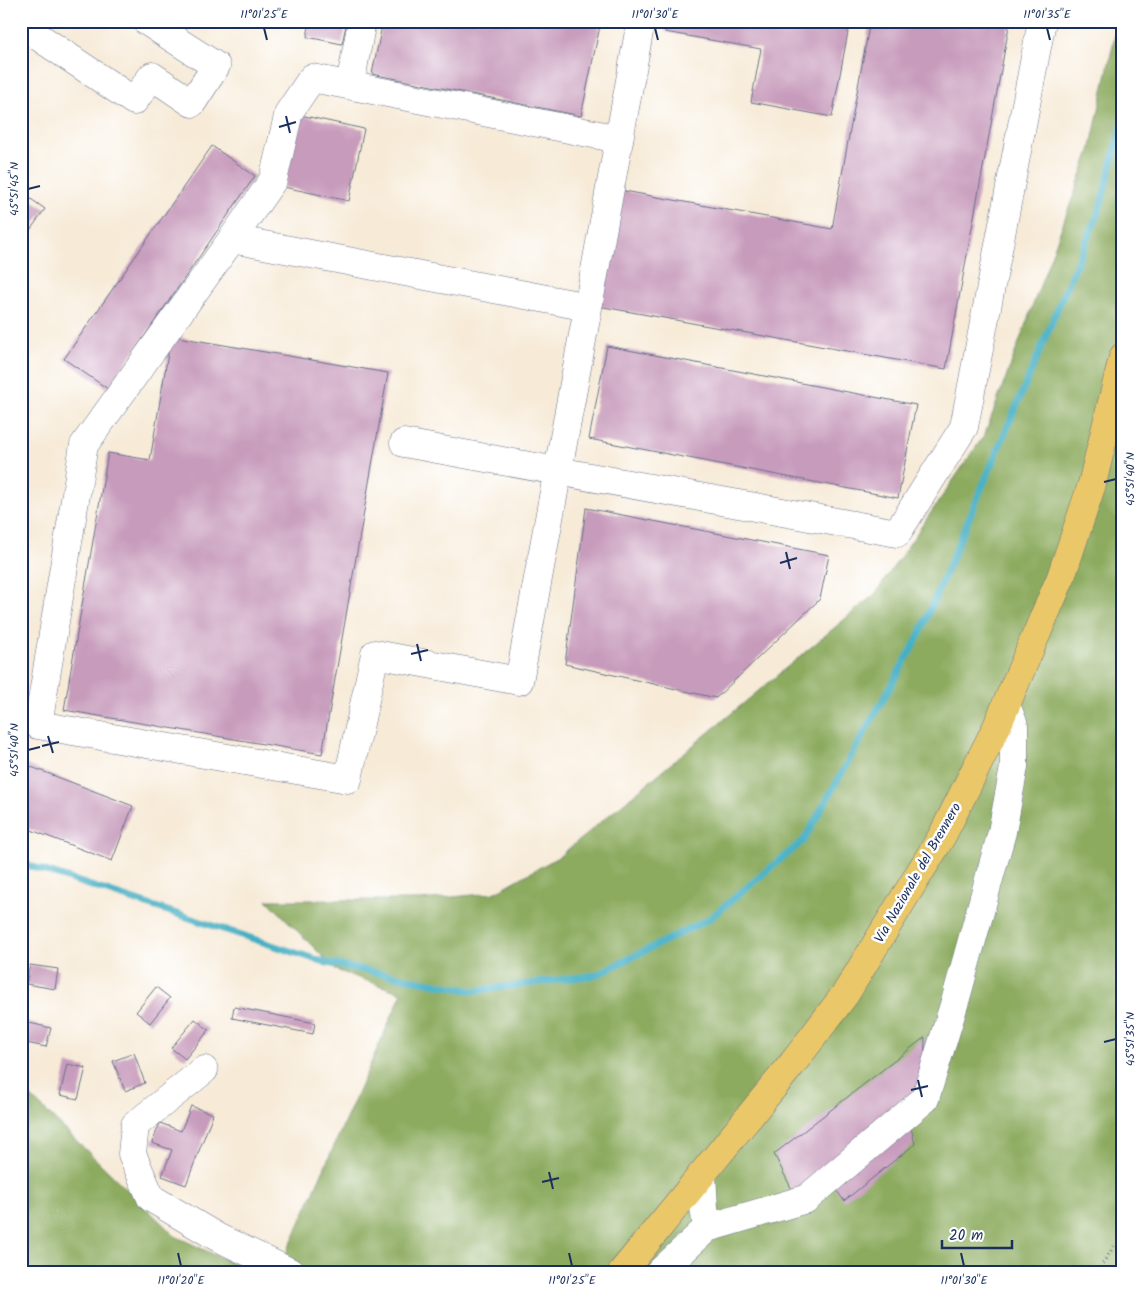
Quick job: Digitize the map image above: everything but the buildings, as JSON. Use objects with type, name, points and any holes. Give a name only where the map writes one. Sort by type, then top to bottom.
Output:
[{"type":"main road","name":"Via Nazionale del Brennero","points":[[622,1272],[793,1063],[846,993],[942,836],[998,726],[1061,577],[1092,484],[1123,357]]},
{"type":"street","points":[[21,26],[134,101],[152,76],[192,103],[216,66],[146,21]]},
{"type":"street","points":[[350,85],[362,21]]},
{"type":"street","points":[[619,139],[312,78],[289,112],[273,180],[84,445],[38,725],[348,779],[376,654],[519,681],[641,21]]},
{"type":"street","points":[[404,443],[897,533],[964,428],[1042,21]]},
{"type":"street","points":[[232,239],[588,307]]},
{"type":"street","points":[[660,1272],[707,1228],[806,1199],[925,1099],[956,998],[1002,832],[1014,767],[1014,724],[1006,706]]},
{"type":"street","points":[[204,1070],[135,1125],[132,1154],[151,1198],[217,1237],[290,1272]]},
{"type":"street","points":[[702,1174],[707,1228]]},
{"type":"path","points":[[1097,1272],[1115,1245],[1123,1241]]},
{"type":"green space","points":[[1118,21],[1123,21],[1123,1272],[278,1272],[402,993],[336,970],[267,900],[421,900],[494,893],[560,856],[875,594],[985,434],[1090,151]]},
{"type":"green space","points":[[21,1087],[175,1236],[251,1272],[21,1272]]},
{"type":"waterway","points":[[21,863],[327,963],[473,991],[596,975],[709,919],[804,840],[919,636],[1099,211],[1123,122]]}]
